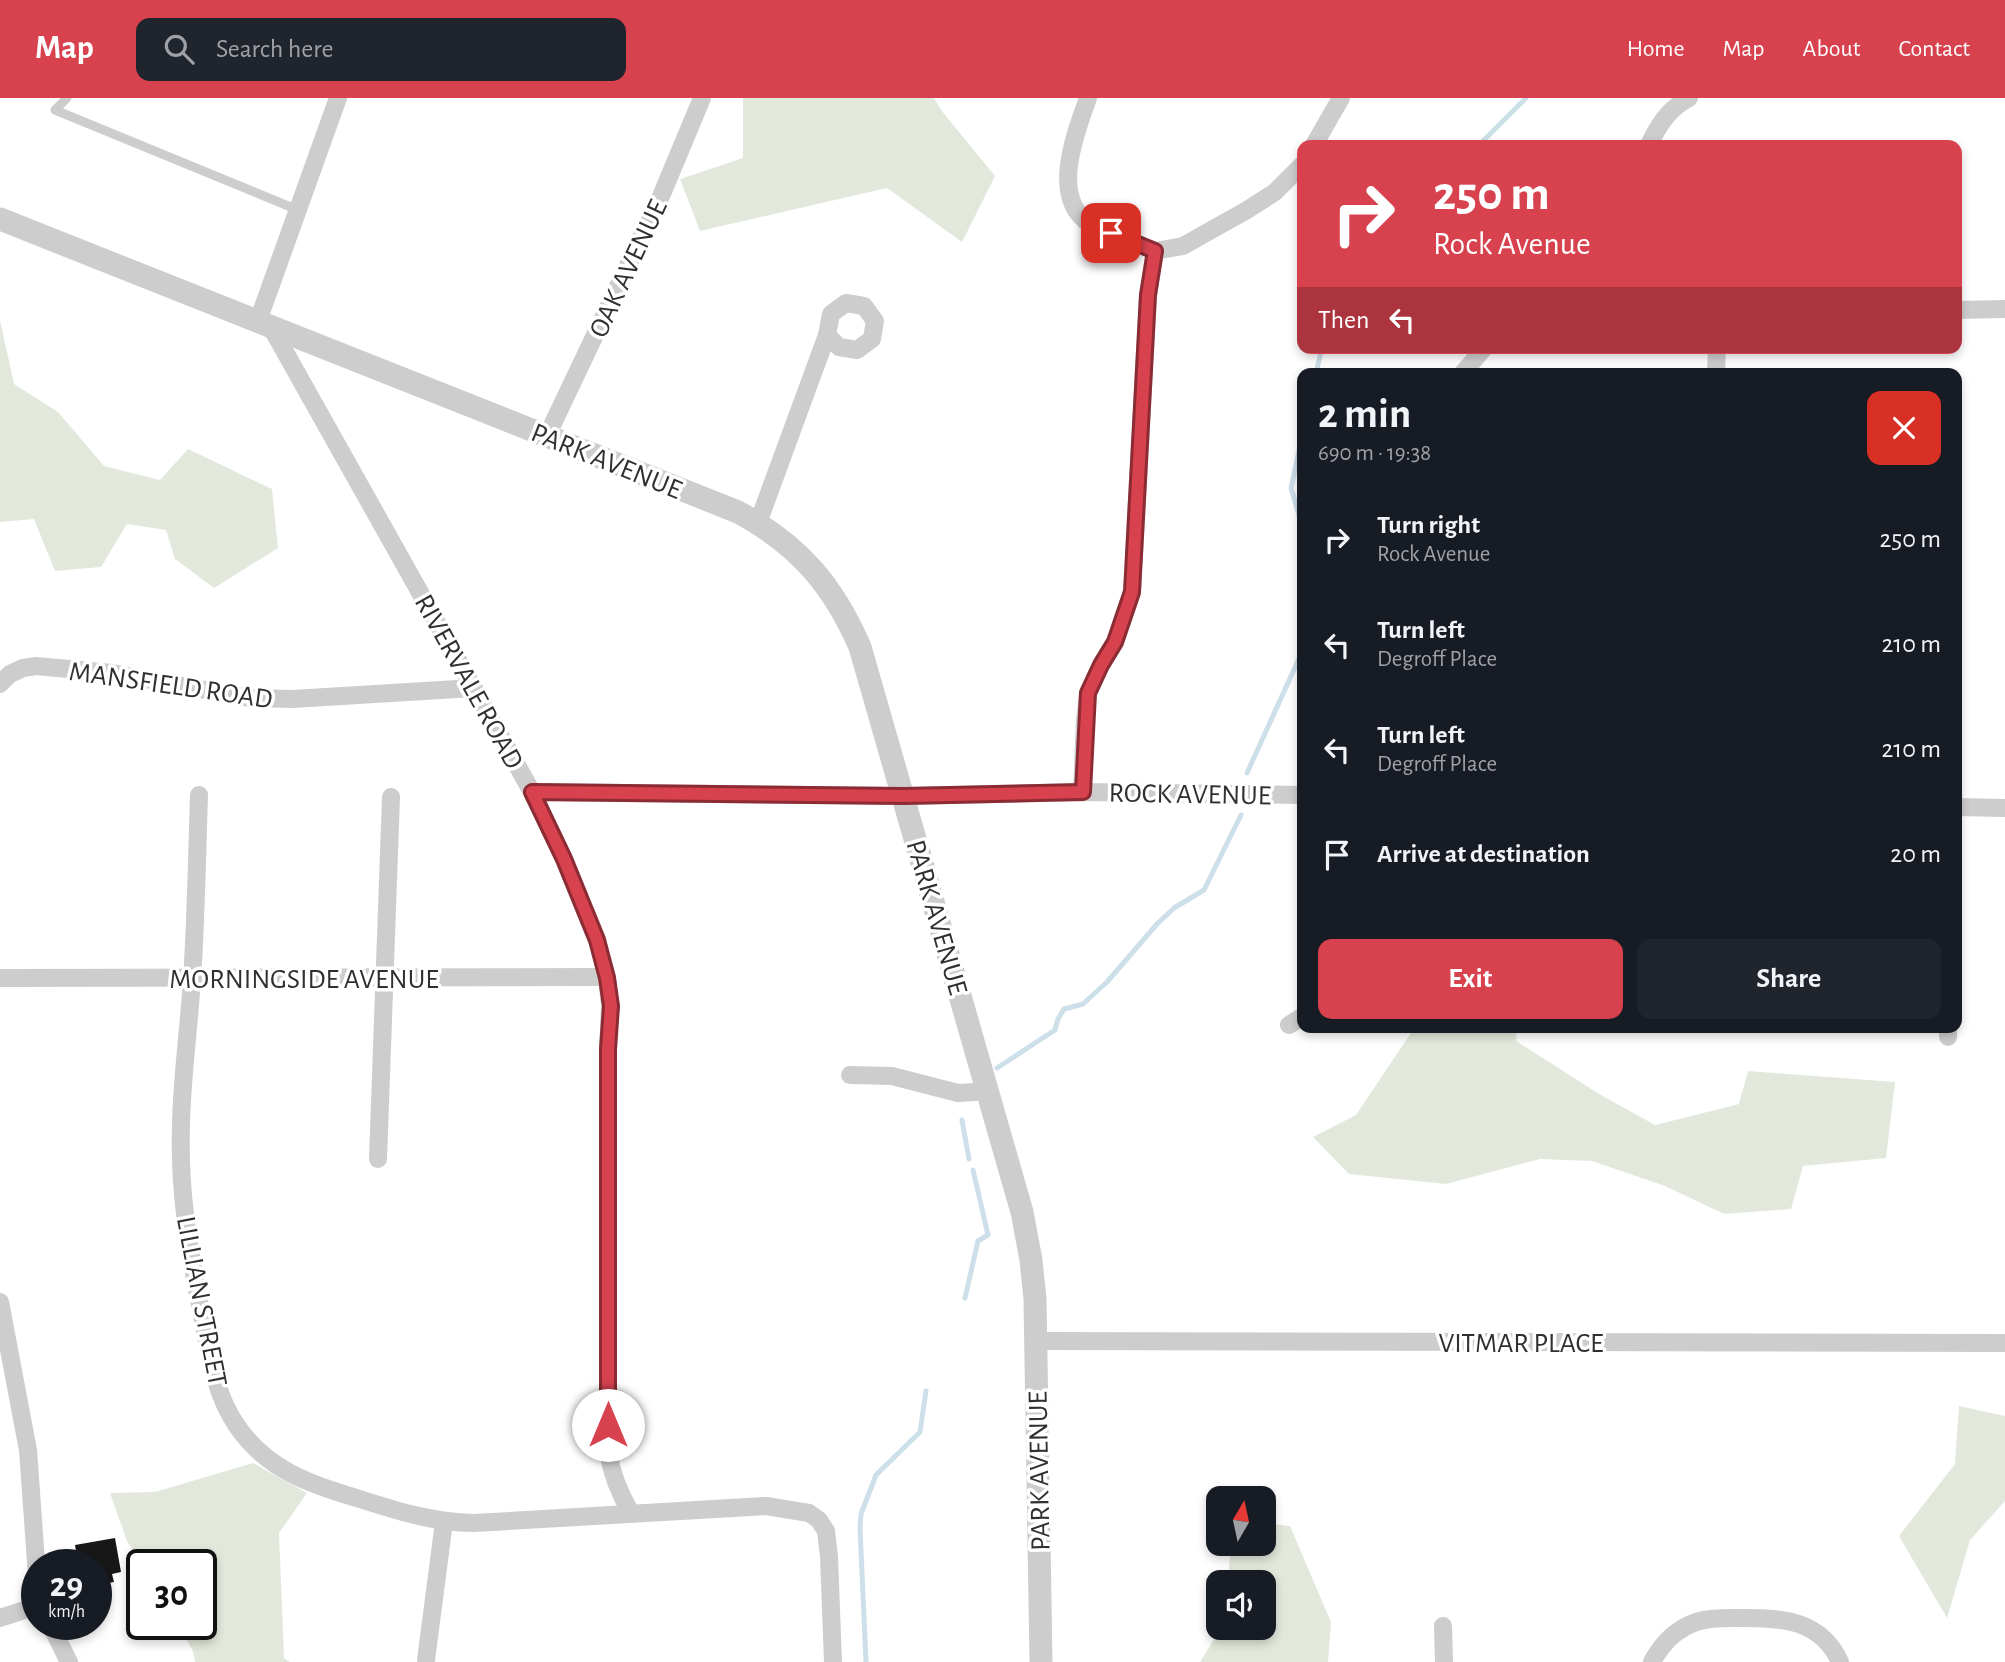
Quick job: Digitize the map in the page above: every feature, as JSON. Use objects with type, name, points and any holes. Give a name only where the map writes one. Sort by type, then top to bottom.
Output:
[{"type":"street","points":[[265,324],[298,211],[338,98]]},
{"type":"street","name":"OAK AVENUE","points":[[547,436],[662,194],[702,98]]},
{"type":"street","points":[[1088,98],[1073,138],[1069,161],[1072,200],[1080,214],[1090,223],[1155,251],[1183,246],[1247,210],[1275,192],[1297,170]]},
{"type":"street","points":[[1317,140],[1340,98]]},
{"type":"street","points":[[1651,140],[1668,114],[1689,98]]},
{"type":"street","name":"PARK AVENUE","points":[[0,219],[738,512],[785,542],[810,565],[831,591],[847,616],[860,647],[1022,1212],[1031,1260],[1036,1340],[1041,1662]]},
{"type":"street","points":[[1083,792],[1088,693],[1115,642],[1132,592],[1148,295],[1155,251]]},
{"type":"street","points":[[1962,310],[2005,309]]},
{"type":"street","name":"RIVERVALE ROAD","points":[[265,324],[532,792],[564,859],[597,940],[611,1006],[608,1049],[608,1452],[612,1475],[620,1496],[631,1513]]},
{"type":"street","points":[[758,523],[827,335]]},
{"type":"street","points":[[1467,368],[1479,354]]},
{"type":"street","name":"MANSFIELD ROAD","points":[[0,684],[10,674],[36,666],[112,673],[249,698],[292,699],[474,688]]},
{"type":"street","name":"ROCK AVENUE","points":[[532,792],[904,796],[1083,792],[1297,795]]},
{"type":"street","name":"LILLIAN STREET","points":[[199,795],[192,978],[181,1113],[181,1160],[190,1254],[214,1378],[236,1426],[254,1447],[275,1465],[297,1478],[420,1518],[444,1522],[474,1523],[766,1506],[809,1513],[826,1531],[833,1662]]},
{"type":"street","points":[[378,1159],[391,797]]},
{"type":"street","points":[[1962,807],[2005,808]]},
{"type":"street","name":"MORNINGSIDE AVENUE","points":[[0,978],[607,978]]},
{"type":"street","points":[[850,1075],[892,1076],[958,1093],[988,1091]]},
{"type":"street","points":[[0,1301],[28,1450],[35,1549]]},
{"type":"street","name":"VITMAR PLACE","points":[[1036,1340],[2005,1343]]},
{"type":"street","points":[[426,1660],[444,1522]]},
{"type":"street","points":[[0,1618],[21,1611]]},
{"type":"street","points":[[1652,1662],[1671,1636],[1687,1626],[1704,1619],[1726,1618],[1780,1618],[1798,1623],[1815,1632],[1828,1644],[1840,1662]]},
{"type":"street","points":[[1443,1626],[1444,1662]]},
{"type":"street","points":[[58,1640],[69,1662]]},
{"type":"lane","points":[[67,98],[55,110],[298,211]]},
{"type":"shaded area","points":[[743,98],[934,98],[995,176],[962,242],[887,188],[700,231],[680,179],[743,158]]},
{"type":"shaded area","points":[[0,320],[14,384],[58,412],[104,466],[160,480],[188,449],[272,489],[278,548],[214,588],[175,559],[166,530],[127,524],[101,567],[55,571],[34,519],[0,522]]},
{"type":"shaded area","points":[[1411,1033],[1517,1033],[1516,1041],[1599,1094],[1655,1125],[1739,1104],[1748,1071],[1895,1082],[1886,1158],[1803,1166],[1791,1209],[1724,1214],[1665,1186],[1592,1161],[1540,1159],[1446,1184],[1349,1174],[1313,1137],[1356,1115]]},
{"type":"shaded area","points":[[1959,1406],[2005,1416],[2005,1501],[1970,1540],[1947,1618],[1899,1536],[1955,1464]]},
{"type":"shaded area","points":[[253,1463],[307,1493],[279,1533],[284,1658],[290,1662],[195,1662],[193,1651],[186,1640],[217,1640],[217,1549],[132,1549],[110,1493],[155,1492]]},
{"type":"shaded area","points":[[1276,1524],[1290,1526],[1331,1622],[1328,1662],[1200,1662],[1214,1640],[1276,1640],[1276,1570],[1229,1570],[1230,1556],[1276,1556]]},
{"type":"building","points":[[115,1538],[121,1572],[112,1574],[112,1549],[76,1549],[75,1545]]},
{"type":"waterway","points":[[1484,140],[1526,98]]},
{"type":"waterway","points":[[1317,368],[1321,354]]},
{"type":"waterway","points":[[1297,460],[1291,488],[1297,508]]},
{"type":"waterway","points":[[1247,773],[1297,663]]},
{"type":"waterway","points":[[997,1068],[1055,1030],[1064,1009],[1083,1004],[1107,982],[1157,924],[1174,908],[1204,890],[1241,815]]},
{"type":"waterway","points":[[962,1120],[969,1159]]},
{"type":"waterway","points":[[965,1298],[978,1241],[988,1235],[973,1170]]},
{"type":"waterway","points":[[866,1662],[861,1514],[876,1475],[920,1432],[926,1391]]},
{"type":"route","points":[[608,1425],[608,1049],[611,1006],[597,940],[564,859],[532,792],[904,796],[1083,792],[1088,693],[1115,642],[1132,592],[1148,295],[1155,251],[1111,233]]}]
